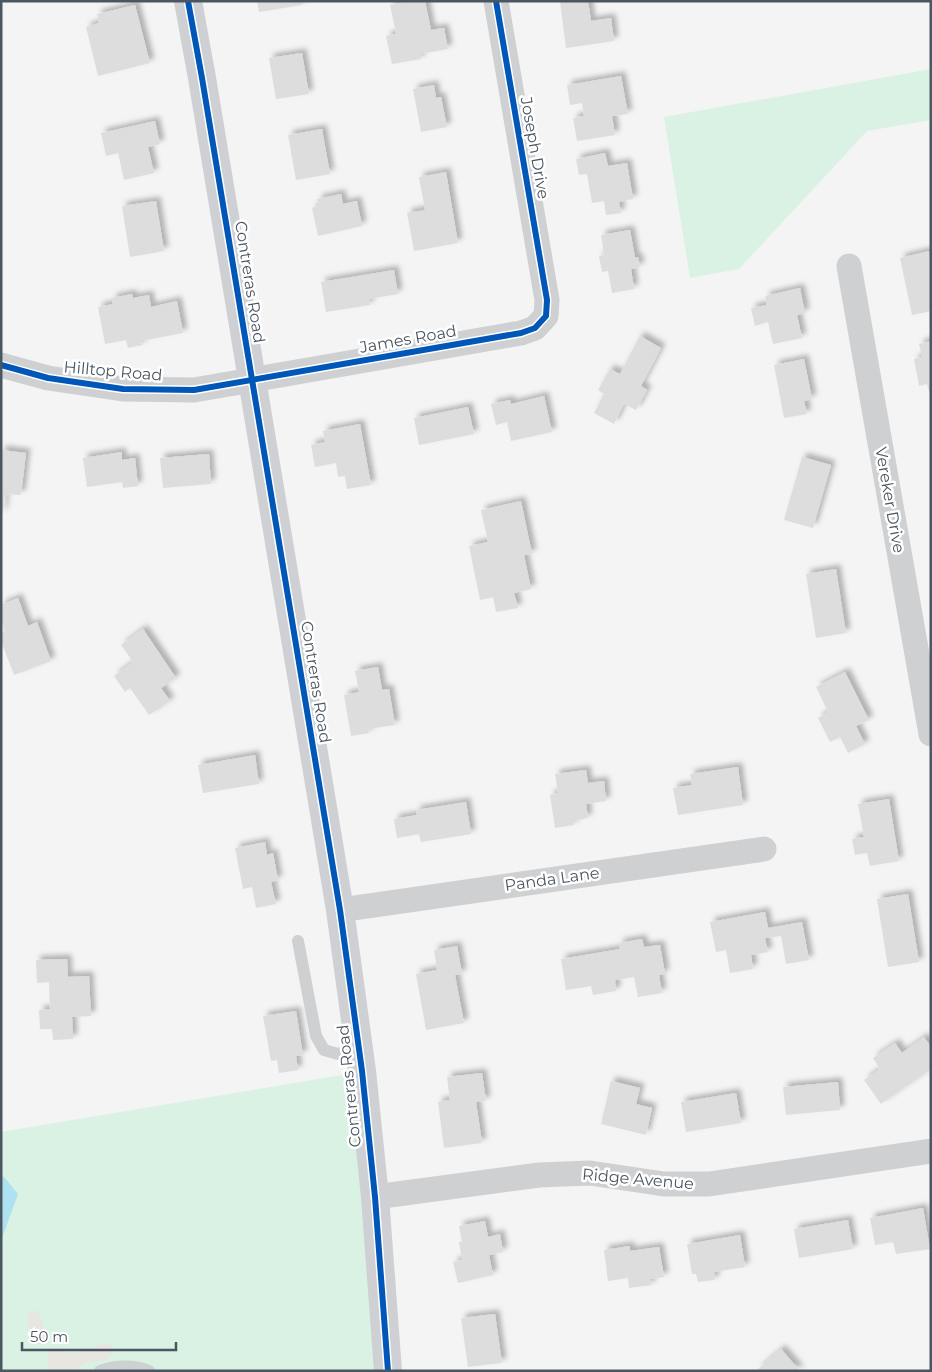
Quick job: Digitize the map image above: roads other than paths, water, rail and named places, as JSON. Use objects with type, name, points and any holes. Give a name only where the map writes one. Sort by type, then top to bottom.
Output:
[{"type":"street","name":"Contreras Road","points":[[188,1],[340,910],[359,1050],[374,1198],[388,1371]]},
{"type":"street","name":"Joseph Drive","points":[[496,1],[547,300]]},
{"type":"street","name":"Vereker Drive","points":[[849,266],[931,734]]},
{"type":"street","name":"James Road","points":[[252,380],[521,333],[535,328],[546,316],[547,300]]},
{"type":"street","name":"Hilltop Road","points":[[10,368],[48,378],[123,389],[194,390],[252,380]]},
{"type":"street","name":"Panda Lane","points":[[340,910],[764,849]]},
{"type":"street","name":"Ridge Avenue","points":[[374,1198],[539,1175],[590,1173],[664,1184],[709,1184],[931,1151]]},
{"type":"lane","points":[[298,941],[316,1036],[324,1050],[338,1054],[359,1050]]},
{"type":"lane","points":[[100,1371],[139,1367],[149,1371]]},
{"type":"water","points":[[1,1177],[4,1177],[18,1194],[1,1241]]}]
